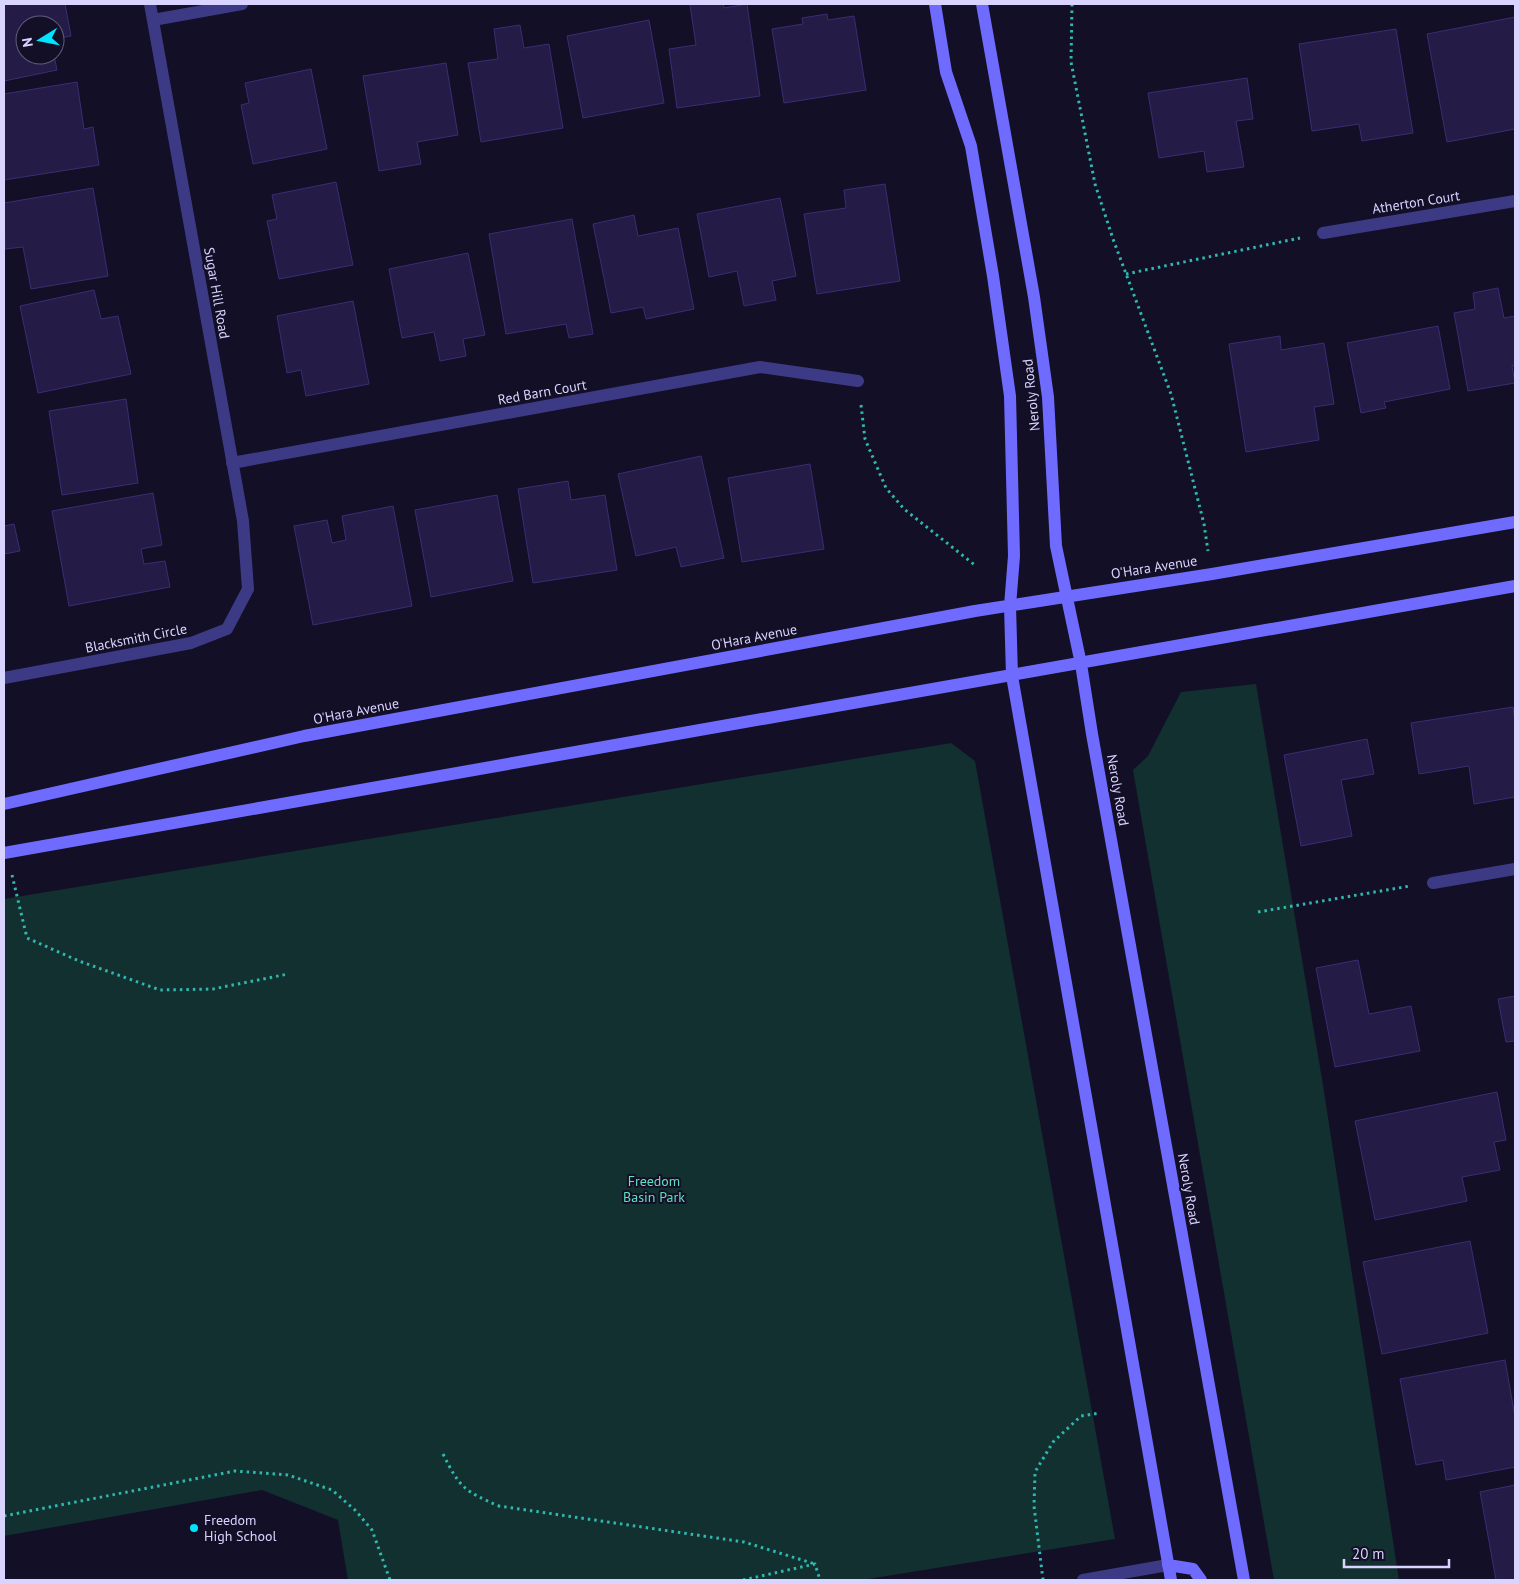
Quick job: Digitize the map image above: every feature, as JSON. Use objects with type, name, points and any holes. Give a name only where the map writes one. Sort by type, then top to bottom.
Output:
[{"type":"street","name":"Sugar Hill Road","points":[[150,4],[243,521],[248,589]]},
{"type":"street","points":[[153,20],[242,4]]},
{"type":"street","name":"Neroly Road","points":[[935,4],[946,72],[971,146],[993,276],[1010,396],[1014,556],[1010,606],[1012,676],[1171,1580]]},
{"type":"street","name":"Neroly Road","points":[[982,4],[1034,297],[1048,397],[1056,546],[1081,664],[1244,1580]]},
{"type":"street","name":"Atherton Court","points":[[1323,233],[1515,201]]},
{"type":"street","name":"Red Barn Court","points":[[232,463],[760,368],[858,381]]},
{"type":"street","name":"O'Hara Avenue","points":[[4,804],[304,736],[975,611],[1067,595],[1212,574],[1515,522]]},
{"type":"street","points":[[5,853],[1515,586]]},
{"type":"street","name":"Blacksmith Circle","points":[[4,678],[191,643],[227,630],[248,589]]},
{"type":"street","points":[[1433,883],[1515,869]]},
{"type":"street","points":[[1083,1580],[1168,1565],[1193,1569],[1201,1580]]},
{"type":"path","points":[[1072,4],[1071,62],[1095,184],[1171,394],[1204,524],[1212,574]]},
{"type":"path","points":[[1126,274],[1323,233]]},
{"type":"path","points":[[858,381],[865,439],[886,488],[904,509],[976,566]]},
{"type":"path","points":[[5,853],[27,938],[79,961],[160,990],[213,989],[288,974]]},
{"type":"path","points":[[1258,912],[1433,883]]},
{"type":"path","points":[[1043,1580],[1034,1506],[1035,1472],[1053,1442],[1081,1416],[1100,1413]]},
{"type":"path","points":[[443,1454],[455,1478],[471,1494],[499,1506],[744,1542],[815,1564]]},
{"type":"path","points":[[4,1516],[235,1471],[288,1475],[332,1490],[355,1510],[372,1530],[390,1580]]},
{"type":"path","points":[[743,1580],[815,1564]]},
{"type":"path","points":[[815,1564],[820,1580]]},
{"type":"green space","points":[[1256,684],[1323,1085],[1399,1580],[1274,1580],[1133,770],[1148,756],[1181,692]]},
{"type":"green space","name":"Freedom Basin Park","points":[[951,743],[975,761],[1115,1539],[862,1580],[348,1580],[338,1520],[262,1490],[4,1536],[4,899]]},
{"type":"building","points":[[4,4],[65,4],[71,36],[65,37],[65,15],[15,15],[15,65],[56,65],[57,70],[4,81]]},
{"type":"building","points":[[723,4],[724,8],[747,4],[760,96],[677,108],[669,49],[696,45],[690,5]]},
{"type":"building","points":[[827,14],[828,20],[854,16],[866,90],[784,103],[772,29],[803,24],[802,18]]},
{"type":"building","points":[[1515,17],[1515,129],[1447,142],[1427,34]]},
{"type":"building","points":[[649,20],[664,103],[583,118],[567,36]]},
{"type":"building","points":[[520,25],[524,48],[549,44],[563,128],[481,142],[468,63],[498,59],[494,29]]},
{"type":"building","points":[[1396,29],[1413,133],[1362,141],[1359,124],[1312,131],[1299,44]]},
{"type":"building","points":[[446,63],[458,135],[417,142],[421,164],[379,171],[363,76]]},
{"type":"building","points":[[311,69],[327,149],[253,164],[241,105],[249,103],[245,83]]},
{"type":"building","points":[[1247,78],[1253,119],[1236,121],[1244,167],[1207,172],[1204,151],[1159,158],[1148,93]]},
{"type":"building","points":[[77,82],[84,129],[93,127],[99,165],[4,180],[4,94]]},
{"type":"building","points":[[336,182],[353,265],[279,279],[267,221],[277,219],[272,195]]},
{"type":"building","points":[[885,184],[900,281],[817,294],[804,214],[846,208],[844,190]]},
{"type":"building","points":[[93,188],[108,276],[31,289],[23,247],[5,249],[4,203]]},
{"type":"building","points":[[780,198],[796,276],[772,281],[776,300],[744,306],[737,271],[709,277],[697,214]]},
{"type":"building","points":[[634,215],[638,236],[678,228],[694,309],[646,319],[643,307],[611,313],[593,224]]},
{"type":"building","points":[[572,219],[593,334],[569,338],[566,324],[506,334],[489,234]]},
{"type":"building","points":[[468,253],[485,335],[463,339],[466,356],[440,361],[434,332],[402,338],[389,269]]},
{"type":"building","points":[[1498,288],[1504,318],[1515,316],[1515,365],[1512,366],[1515,383],[1468,391],[1454,313],[1475,309],[1473,293]]},
{"type":"building","points":[[94,290],[101,319],[118,316],[131,374],[38,393],[20,306]]},
{"type":"building","points":[[353,301],[369,384],[306,396],[301,370],[287,373],[277,316]]},
{"type":"building","points":[[1438,326],[1450,389],[1384,402],[1386,408],[1361,413],[1347,343]]},
{"type":"building","points":[[1280,336],[1281,350],[1324,343],[1334,404],[1314,407],[1319,440],[1246,452],[1229,344]]},
{"type":"building","points":[[126,399],[138,483],[62,495],[49,411]]},
{"type":"building","points":[[701,456],[724,558],[681,567],[676,547],[636,556],[618,474]]},
{"type":"building","points":[[810,464],[824,549],[742,562],[728,478]]},
{"type":"building","points":[[568,481],[571,500],[605,495],[617,570],[533,583],[518,489]]},
{"type":"building","points":[[153,493],[162,545],[141,549],[144,564],[165,561],[170,587],[69,606],[52,511]]},
{"type":"building","points":[[497,495],[513,581],[431,597],[415,510]]},
{"type":"building","points":[[393,506],[412,606],[313,625],[294,526],[327,520],[332,543],[346,540],[342,516]]},
{"type":"building","points":[[14,524],[20,551],[4,554],[4,526]]},
{"type":"building","points":[[1513,707],[1515,722],[1515,797],[1474,804],[1469,766],[1419,774],[1411,723]]},
{"type":"building","points":[[1367,739],[1374,774],[1341,780],[1352,836],[1301,846],[1284,755]]},
{"type":"building","points":[[1358,960],[1369,1014],[1411,1006],[1420,1051],[1335,1067],[1316,968]]},
{"type":"building","points":[[1515,996],[1515,1041],[1506,1042],[1498,999]]},
{"type":"building","points":[[1497,1092],[1506,1140],[1494,1142],[1500,1170],[1462,1177],[1467,1201],[1375,1220],[1355,1121]]},
{"type":"building","points":[[1470,1241],[1488,1333],[1382,1354],[1363,1262]]},
{"type":"building","points":[[1505,1360],[1515,1417],[1515,1467],[1446,1480],[1443,1460],[1416,1465],[1400,1379]]},
{"type":"building","points":[[1515,1485],[1515,1580],[1496,1580],[1480,1492]]},
{"type":"place","name":"Freedom High School","points":[[194,1528]]}]
